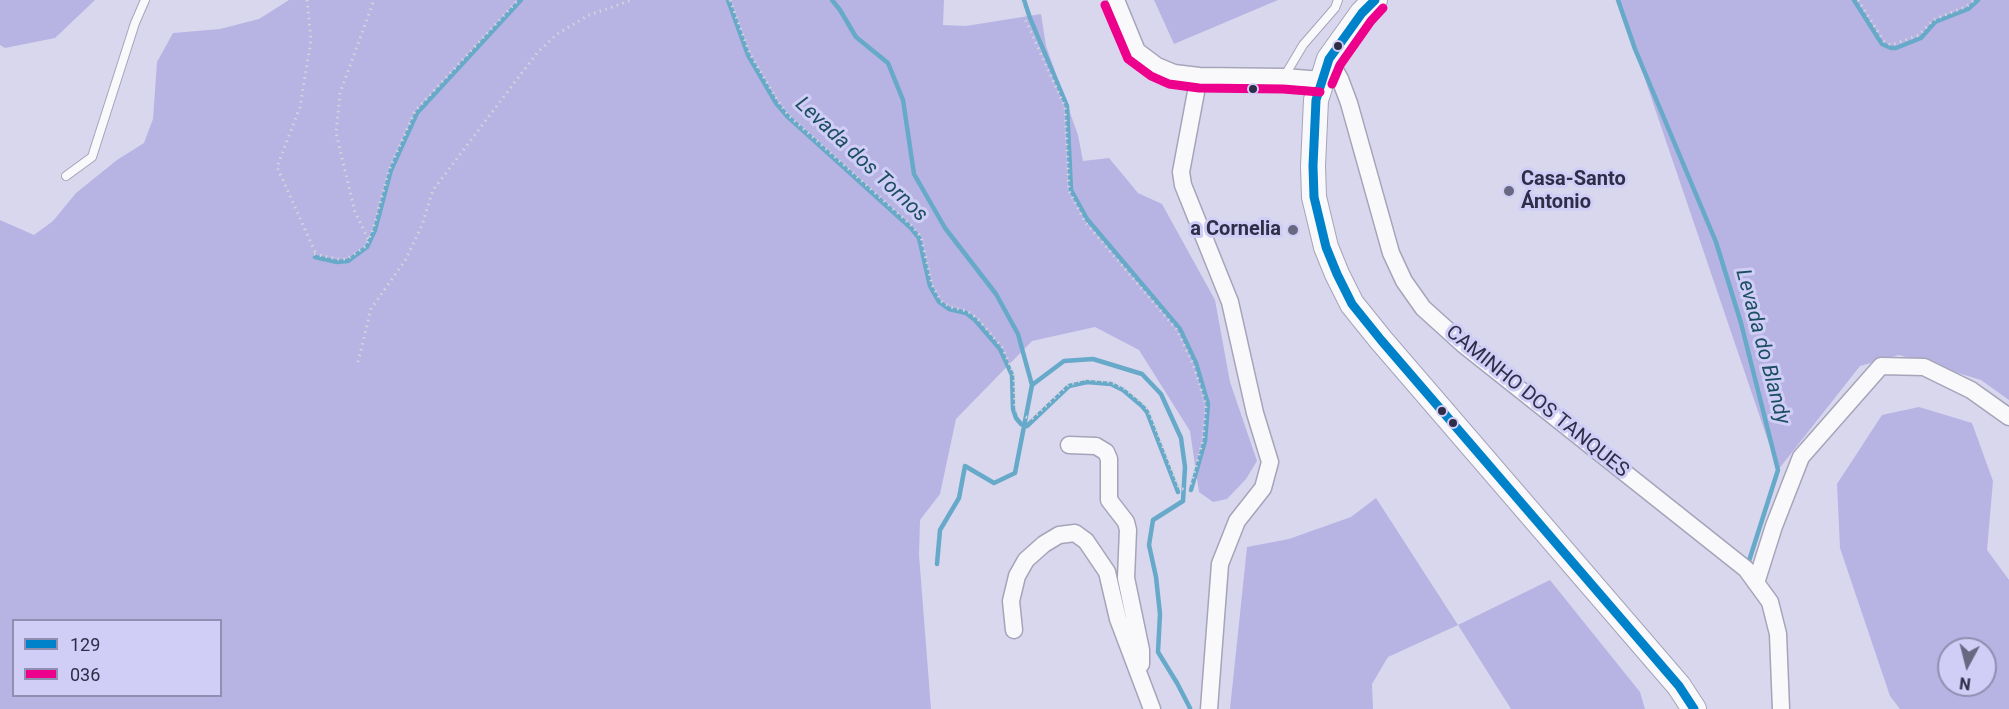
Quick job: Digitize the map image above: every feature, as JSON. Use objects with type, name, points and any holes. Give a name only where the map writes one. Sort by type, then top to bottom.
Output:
[{"type":"main road","points":[[1375,0],[1362,13],[1325,70],[1316,100],[1314,197],[1326,247],[1353,304],[1381,340],[1679,686],[1694,709]]},
{"type":"street","points":[[1116,0],[1137,51],[1157,66],[1174,73],[1199,76],[1284,77],[1325,70]]},
{"type":"street","name":"CAMINHO DOS TANQUES","points":[[1325,70],[1340,79],[1349,103],[1391,253],[1404,281],[1423,308],[1464,345],[1746,569],[1770,602],[1778,634],[1781,709]]},
{"type":"street","points":[[1199,76],[1183,156],[1182,179],[1230,302],[1255,413],[1270,462],[1263,488],[1238,520],[1220,564],[1209,709]]},
{"type":"street","points":[[1756,583],[1774,526],[1801,457],[1881,366],[1923,367],[1971,390],[2009,417]]},
{"type":"street","points":[[1069,445],[1096,446],[1106,452],[1109,459],[1109,500],[1126,522],[1128,530],[1126,578],[1141,650],[1140,677]]},
{"type":"street","points":[[1014,630],[1011,601],[1017,576],[1026,560],[1044,544],[1059,535],[1075,532],[1086,541],[1107,572],[1118,619],[1152,709]]},
{"type":"lane","points":[[66,176],[92,157],[135,23],[145,0]]},
{"type":"lane","points":[[1284,77],[1304,45],[1335,8],[1338,0]]},
{"type":"path","points":[[307,0],[311,40],[300,107],[277,167],[315,254],[337,260],[347,259],[366,246],[389,170],[415,111],[518,0]]},
{"type":"path","points":[[369,240],[355,212],[336,133],[339,93],[374,0]]},
{"type":"path","points":[[358,362],[371,309],[406,259],[422,225],[433,189],[537,52],[557,34],[589,15],[632,0]]},
{"type":"path","points":[[730,0],[750,54],[788,115],[912,226],[921,237],[932,285],[941,301],[950,307],[967,311],[1002,348],[1014,374],[1017,411],[1026,417],[1033,418],[1068,385],[1086,379],[1111,382],[1124,388],[1149,411],[1179,488],[1187,490],[1192,481],[1203,440],[1206,405],[1193,364],[1177,330],[1084,222],[1069,192],[1065,107],[1025,19],[1021,0]]},
{"type":"path","points":[[1858,0],[1884,41],[1891,45],[1919,35],[1933,20],[1966,6],[1974,0]]},
{"type":"shaded area","points":[[0,0],[95,0],[55,38],[5,48],[0,45]]},
{"type":"shaded area","points":[[289,0],[944,0],[943,25],[966,26],[1041,14],[1046,46],[1078,135],[1083,161],[1109,158],[1138,193],[1162,204],[1215,300],[1230,382],[1257,461],[1246,479],[1227,499],[1213,502],[1199,492],[1190,431],[1139,350],[1095,327],[1032,341],[956,419],[940,494],[920,520],[919,555],[931,709],[0,709],[0,220],[34,235],[53,221],[76,193],[117,160],[144,143],[153,119],[157,62],[173,33],[220,29],[259,19]]},
{"type":"shaded area","points":[[1154,0],[1278,0],[1174,44]]},
{"type":"shaded area","points":[[1618,0],[2009,0],[2009,400],[1981,380],[1899,355],[1860,366],[1778,470]]},
{"type":"shaded area","points":[[1919,407],[1972,423],[1993,481],[1987,550],[2009,580],[2009,709],[1900,709],[1890,696],[1840,548],[1837,484],[1882,415]]},
{"type":"shaded area","points":[[1376,498],[1458,625],[1388,657],[1372,684],[1373,709],[1230,709],[1247,547],[1289,539],[1351,517]]},
{"type":"shaded area","points":[[1550,580],[1640,692],[1645,709],[1511,709],[1458,625]]},
{"type":"waterway","name":"Levada dos Tornos","points":[[315,257],[337,262],[348,261],[367,247],[375,230],[391,170],[417,113],[521,0]]},
{"type":"waterway","name":"Levada dos Tornos","points":[[728,0],[748,55],[776,103],[787,116],[911,228],[919,238],[930,286],[939,302],[949,309],[966,313],[1000,349],[1012,375],[1013,409],[1021,424]]},
{"type":"waterway","points":[[832,0],[856,37],[888,63],[903,100],[914,174],[945,228],[996,294],[1018,334],[1032,385],[1015,473],[994,483],[965,466],[959,498],[940,530],[937,564]]},
{"type":"waterway","name":"Levada dos Tornos","points":[[1024,0],[1067,106],[1071,190],[1087,219],[1180,329],[1196,363],[1208,404],[1205,441],[1191,490]]},
{"type":"waterway","name":"Levada do Blandy","points":[[1618,0],[1635,49],[1716,242],[1741,323],[1778,470],[1748,564]]},
{"type":"waterway","name":"Levada dos Tornos","points":[[1854,0],[1882,44],[1891,48],[1921,38],[1935,22],[1968,9],[1978,0]]},
{"type":"waterway","points":[[1032,385],[1064,361],[1093,359],[1142,374],[1161,394],[1181,438],[1185,467],[1183,501],[1153,520],[1149,545],[1156,577],[1160,614],[1158,652],[1190,708]]},
{"type":"waterway","name":"Levada dos Tornos","points":[[1027,426],[1069,386],[1087,382],[1111,384],[1123,390],[1147,412],[1178,492]]},
{"type":"transit line","name":"129","points":[[1375,0],[1362,13],[1329,59],[1316,100],[1314,197],[1326,247],[1337,274],[1352,304],[1381,340],[1679,686],[1694,709]]},
{"type":"transit line","name":"036","points":[[1105,5],[1128,59],[1151,76],[1169,84],[1199,88],[1320,92]]},
{"type":"transit line","name":"036","points":[[1332,84],[1340,65],[1383,8]]},
{"type":"place","name":"Casa-Santo Ántonio","points":[[1509,191]]},
{"type":"place","name":"a Cornelia","points":[[1293,230]]}]
